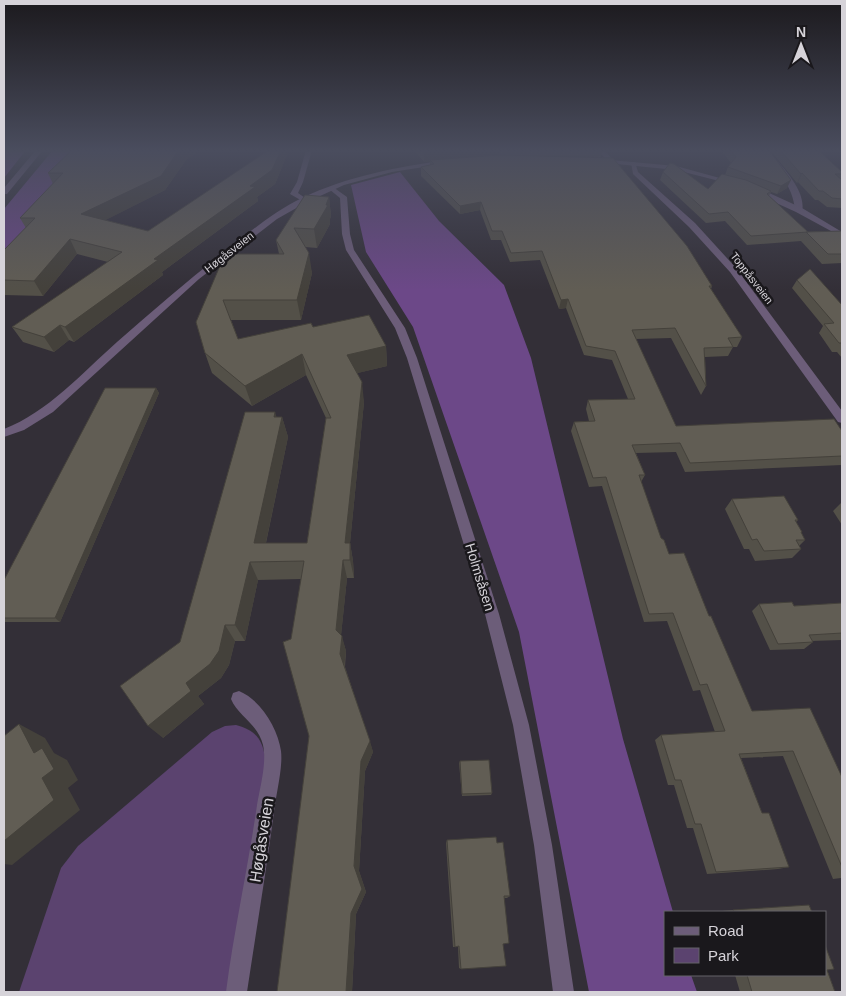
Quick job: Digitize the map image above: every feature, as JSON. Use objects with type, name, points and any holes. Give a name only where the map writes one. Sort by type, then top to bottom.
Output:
[{"type":"street","points":[[298,196],[304,200]]},
{"type":"street","name":"Høgåsveien","points":[[4,433],[20,427],[49,409],[196,277],[274,217],[312,196]]},
{"type":"street","name":"Holmsåsen","points":[[342,196],[345,204],[346,234],[350,250],[397,323],[412,358],[492,614],[521,725],[543,845],[564,992]]},
{"type":"street","name":"Toppåsveien","points":[[661,196],[692,224],[733,270],[842,419]]},
{"type":"street","points":[[769,196],[799,210],[842,235]]},
{"type":"street","points":[[797,196],[800,201],[799,210]]},
{"type":"street","name":"Høgåsveien","points":[[236,992],[266,812],[273,754],[271,742],[260,718],[239,699]]},
{"type":"green space","points":[[236,725],[250,730],[258,738],[266,763],[227,992],[19,992],[61,868],[78,846],[212,732],[225,726]]},
{"type":"shaded area","points":[[14,196],[53,196],[4,264],[4,209]]},
{"type":"shaded area","points":[[354,196],[419,196],[439,221],[504,285],[531,358],[623,739],[673,911],[664,911],[664,976],[691,976],[697,992],[589,992],[519,632],[413,327],[366,252]]},
{"type":"building","points":[[41,196],[118,196],[81,214],[148,231],[200,196],[242,196],[154,259],[158,260],[65,327],[60,325],[44,337],[12,327],[122,252],[70,239],[34,281],[4,280],[4,250],[35,218],[20,218]]},
{"type":"building","points":[[304,196],[329,197],[326,205],[328,205],[314,229],[294,228],[309,253],[297,300],[223,300],[238,339],[311,323],[313,327],[369,315],[386,346],[347,355],[362,382],[345,543],[350,543],[350,560],[343,560],[336,630],[342,636],[340,654],[370,741],[361,761],[354,866],[362,889],[351,913],[346,992],[277,992],[309,736],[283,642],[291,639],[304,561],[250,562],[235,625],[225,625],[219,651],[210,664],[186,683],[191,691],[148,726],[120,686],[180,642],[245,412],[275,412],[274,417],[282,417],[254,543],[307,543],[326,418],[331,418],[302,354],[245,386],[205,353],[196,322],[225,254],[284,254],[276,240]]},
{"type":"building","points":[[450,196],[645,196],[687,246],[712,286],[709,286],[742,337],[728,338],[733,347],[704,348],[706,386],[675,328],[632,330],[676,426],[834,419],[842,431],[842,456],[690,463],[680,443],[632,445],[645,475],[639,475],[661,538],[664,540],[669,554],[684,553],[709,616],[711,616],[752,711],[810,708],[842,777],[842,867],[793,751],[739,754],[762,813],[769,813],[789,867],[716,872],[701,824],[695,824],[681,780],[675,780],[661,735],[725,731],[707,684],[700,685],[673,613],[649,614],[606,477],[593,478],[574,422],[595,421],[588,400],[635,399],[615,351],[586,346],[568,299],[561,300],[542,251],[511,253],[502,231],[492,231],[481,202],[460,206]]},
{"type":"building","points":[[690,196],[770,196],[808,232],[751,236],[728,212],[709,214]]},
{"type":"building","points":[[830,196],[842,196],[842,199]]},
{"type":"building","points":[[842,231],[842,254],[828,254],[806,232]]},
{"type":"building","points":[[810,269],[842,305],[842,343],[839,343],[824,324],[834,323],[797,280]]},
{"type":"building","points":[[105,388],[156,388],[55,618],[4,618],[4,580]]},
{"type":"building","points":[[784,496],[798,520],[795,520],[805,540],[796,540],[801,549],[764,551],[757,539],[752,540],[732,499]]},
{"type":"building","points":[[792,602],[794,606],[842,603],[842,633],[809,635],[813,642],[778,644],[759,604]]},
{"type":"building","points":[[19,724],[34,753],[42,748],[54,769],[42,778],[54,800],[4,841],[4,736]]},
{"type":"building","points":[[489,760],[492,793],[462,794],[460,761]]},
{"type":"building","points":[[496,837],[497,843],[503,842],[510,896],[504,896],[509,943],[503,944],[506,966],[461,969],[459,946],[455,947],[447,840]]},
{"type":"building","points":[[809,905],[812,911],[734,911]]},
{"type":"building","points":[[826,948],[834,969],[827,970],[835,992],[752,992],[747,976],[826,976]]}]
